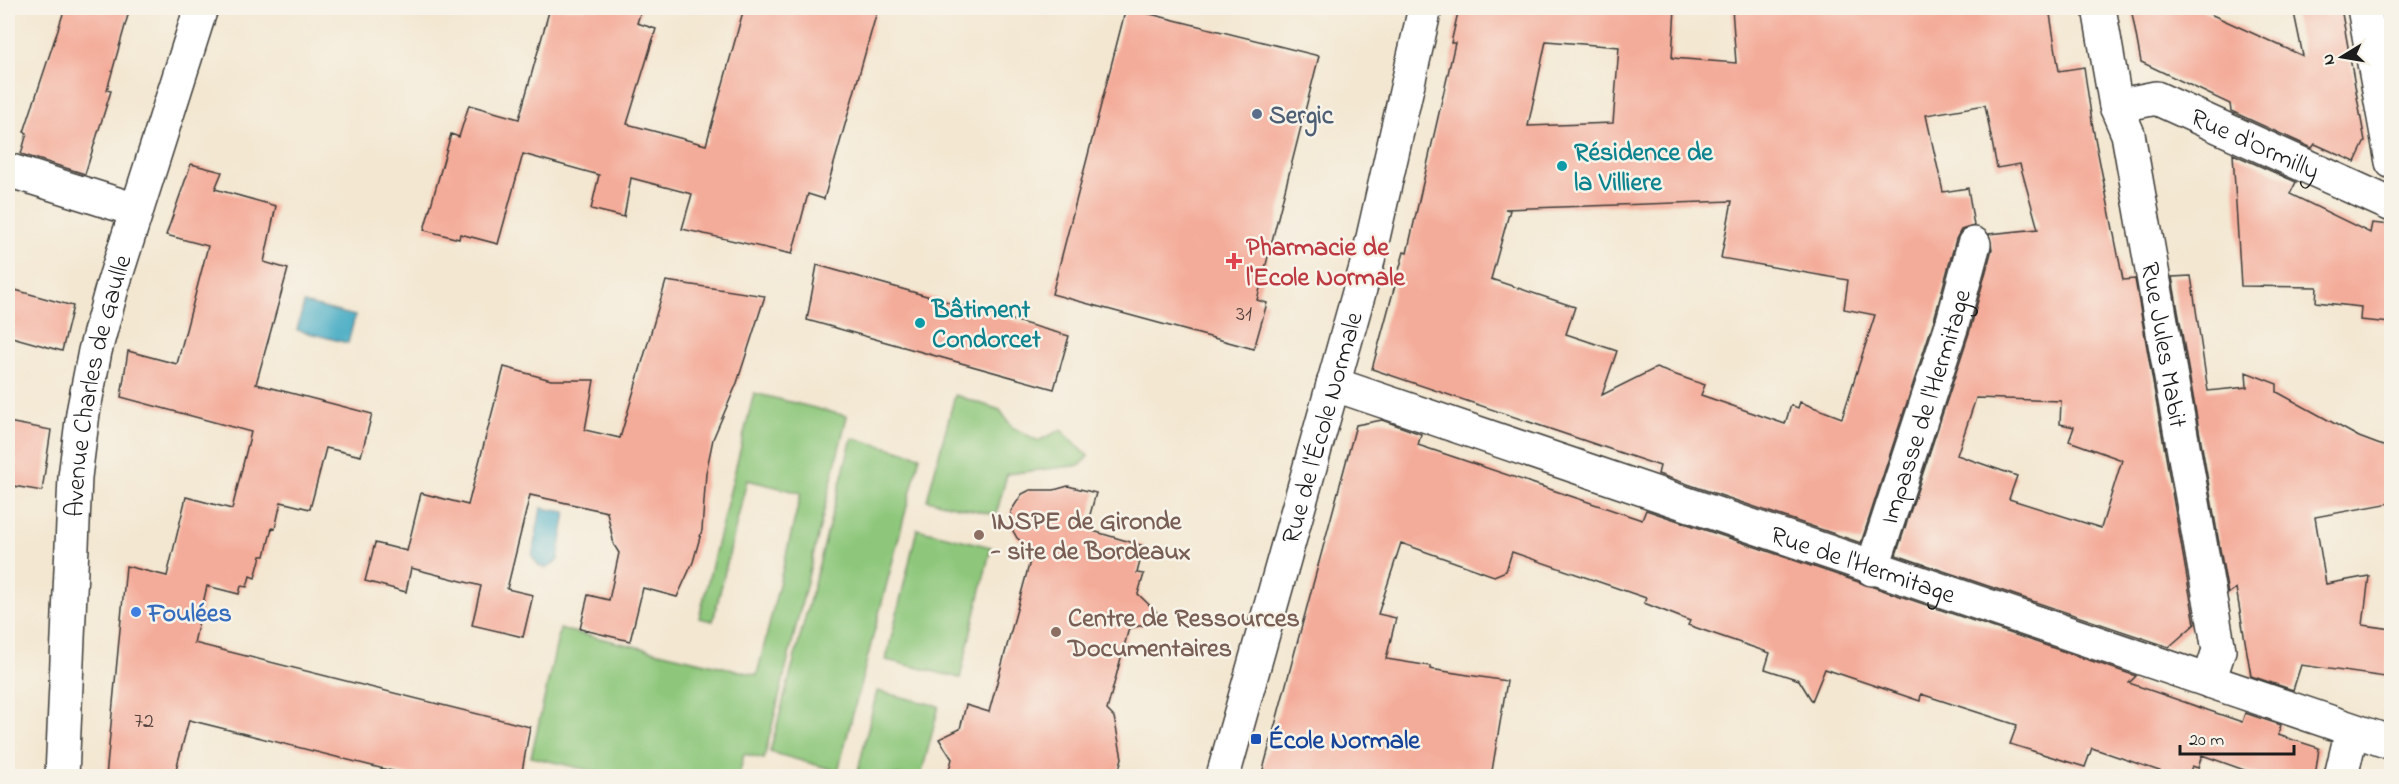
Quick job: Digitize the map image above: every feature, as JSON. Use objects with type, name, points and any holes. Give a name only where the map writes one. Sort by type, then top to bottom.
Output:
[{"type":"street","name":"Avenue Charles de Gaulle","points":[[62,777],[75,477],[83,413],[95,351],[136,210],[201,8]]},
{"type":"street","name":"Rue de l'École Normale","points":[[1223,777],[1385,192],[1425,8]]},
{"type":"street","name":"Rue Jules Mabit","points":[[2099,8],[2116,106],[2128,134],[2219,650],[2209,681]]},
{"type":"street","points":[[2364,8],[2391,162]]},
{"type":"street","name":"Rue d'Ormilly","points":[[2116,106],[2156,98],[2389,196]]},
{"type":"street","points":[[8,170],[136,210]]},
{"type":"street","name":"Impasse de l'Hermitage","points":[[1872,569],[1952,325],[1974,244]]},
{"type":"street","name":"Rue de l'Hermitage","points":[[1333,384],[1872,569],[2391,743]]},
{"type":"street","points":[[2341,777],[2352,730]]},
{"type":"green space","points":[[754,393],[847,416],[764,759],[744,754],[739,776],[615,776],[531,757],[560,629],[757,675],[801,493],[747,480],[713,621],[699,618]]},
{"type":"green space","points":[[955,395],[1000,410],[1012,427],[1038,441],[1061,430],[1088,456],[1081,465],[1007,474],[996,515],[927,500]]},
{"type":"green space","points":[[852,438],[920,456],[838,771],[770,752]]},
{"type":"green space","points":[[917,529],[991,547],[960,678],[886,660]]},
{"type":"green space","points":[[877,691],[939,706],[921,776],[857,775]]},
{"type":"water","points":[[304,303],[355,316],[348,343],[297,330]]},
{"type":"water","points":[[541,508],[566,512],[558,560],[547,568],[539,566],[532,556]]},
{"type":"building","points":[[65,8],[130,8],[107,90],[111,91],[85,174],[21,154],[27,133],[24,132]]},
{"type":"building","points":[[550,8],[642,8],[637,23],[656,29],[627,124],[706,145],[744,8],[878,8],[824,199],[808,194],[792,254],[682,229],[692,194],[631,178],[624,217],[591,209],[599,175],[523,154],[498,244],[460,234],[459,239],[424,230],[451,134],[459,137],[469,105],[519,119]]},
{"type":"building","points":[[1126,8],[1319,56],[1257,300],[1267,303],[1254,349],[1052,294]]},
{"type":"building","points":[[1459,8],[1675,8],[1672,58],[1736,63],[1732,8],[2049,8],[2059,71],[2084,67],[2093,128],[2123,280],[2135,279],[2195,624],[2169,647],[1896,555],[1970,330],[1992,249],[1989,234],[2038,229],[2020,164],[1997,168],[1985,105],[1926,115],[1943,192],[1968,188],[1974,226],[1961,230],[1956,239],[1934,320],[1861,543],[1658,474],[1660,466],[1372,369],[1404,252],[1407,253],[1455,43],[1451,43]],"holes":[[[1546,41],[1619,47],[1613,123],[1528,126]],[[1732,201],[1721,258],[1848,280],[1844,309],[1875,315],[1842,418],[1800,402],[1798,408],[1791,405],[1785,424],[1701,395],[1705,385],[1656,368],[1602,395],[1617,351],[1566,334],[1575,307],[1491,279],[1510,210],[1505,209]],[[1976,398],[2061,401],[2060,424],[2074,427],[2069,441],[2122,460],[2101,528],[2009,499],[2017,476],[1957,455]]]},
{"type":"building","points":[[2131,8],[2197,8],[2303,56],[2293,8],[2341,8],[2365,141],[2355,162],[2315,144],[2312,148],[2231,111],[2230,104],[2141,62]]},
{"type":"building","points":[[2233,154],[2296,182],[2290,194],[2370,233],[2372,223],[2391,225],[2391,323],[2360,320],[2361,307],[2316,302],[2317,287],[2241,286]]},
{"type":"building","points":[[191,164],[222,172],[215,189],[276,206],[264,262],[288,269],[256,384],[372,414],[361,456],[326,448],[310,509],[281,502],[275,529],[272,528],[265,556],[261,556],[255,578],[250,576],[247,587],[241,586],[239,594],[207,586],[194,643],[530,727],[521,777],[416,777],[189,720],[174,777],[106,777],[126,566],[167,576],[186,497],[232,509],[251,432],[121,397],[128,351],[177,364],[208,246],[166,235]]},
{"type":"building","name":"Bâtiment Condorcet","points":[[817,265],[1069,336],[1054,389],[807,320]]},
{"type":"building","points":[[2191,276],[2208,391],[2247,387],[2246,372],[2277,384],[2277,392],[2359,437],[2391,449],[2391,503],[2315,517],[2326,584],[2369,576],[2363,625],[2391,629],[2385,677],[2301,665],[2293,690],[2251,676],[2236,588],[2228,594],[2172,277]]},
{"type":"building","points":[[666,281],[765,296],[737,383],[713,439],[706,473],[702,530],[693,562],[677,597],[643,588],[630,641],[580,629],[588,595],[609,600],[619,553],[614,545],[607,512],[530,495],[507,589],[533,595],[523,637],[472,625],[481,586],[411,568],[406,592],[365,581],[375,543],[407,551],[421,493],[468,505],[504,367],[551,380],[594,380],[585,430],[620,438]]},
{"type":"building","points":[[8,288],[73,306],[62,351],[8,336]]},
{"type":"building","points":[[1382,420],[1421,434],[1418,445],[1642,520],[1646,510],[2136,676],[2129,683],[2242,722],[2245,713],[2281,725],[2278,735],[2319,748],[2315,777],[2264,777],[2202,755],[2198,768],[2192,766],[2188,777],[2177,777],[2092,748],[2085,767],[2010,744],[2017,725],[1921,694],[1920,701],[1825,669],[1812,701],[1799,680],[1765,669],[1770,653],[1688,625],[1690,621],[1644,603],[1646,598],[1512,552],[1506,571],[1494,576],[1401,543],[1378,614],[1396,618],[1386,659],[1430,666],[1430,669],[1507,681],[1491,777],[1261,777],[1356,425]]},
{"type":"building","points":[[8,422],[51,430],[42,491],[8,485]]},
{"type":"building","points":[[1068,486],[1096,493],[1086,529],[1144,546],[1137,573],[1144,574],[1138,594],[1166,621],[1129,628],[1107,710],[1114,717],[1122,758],[1117,777],[947,777],[952,759],[939,739],[960,729],[966,705],[989,712],[1033,550],[1017,538],[1012,529],[1011,511],[1022,494],[1030,490],[1054,490]]},
{"type":"place","name":"Sergic","points":[[1257,114]]},
{"type":"place","name":"Résidence de la Villiere","points":[[1562,166]]},
{"type":"place","name":"Pharmacie de l'Ecole Normale","points":[[1234,261]]},
{"type":"place","name":"Bâtiment Condorcet","points":[[920,323]]},
{"type":"place","name":"INSPE de Gironde - site de Bordeaux","points":[[979,535]]},
{"type":"place","name":"Foulées","points":[[136,612]]},
{"type":"place","name":"Centre de Ressources Documentaires","points":[[1056,632]]},
{"type":"place","name":"École Normale","points":[[1256,739]]}]
